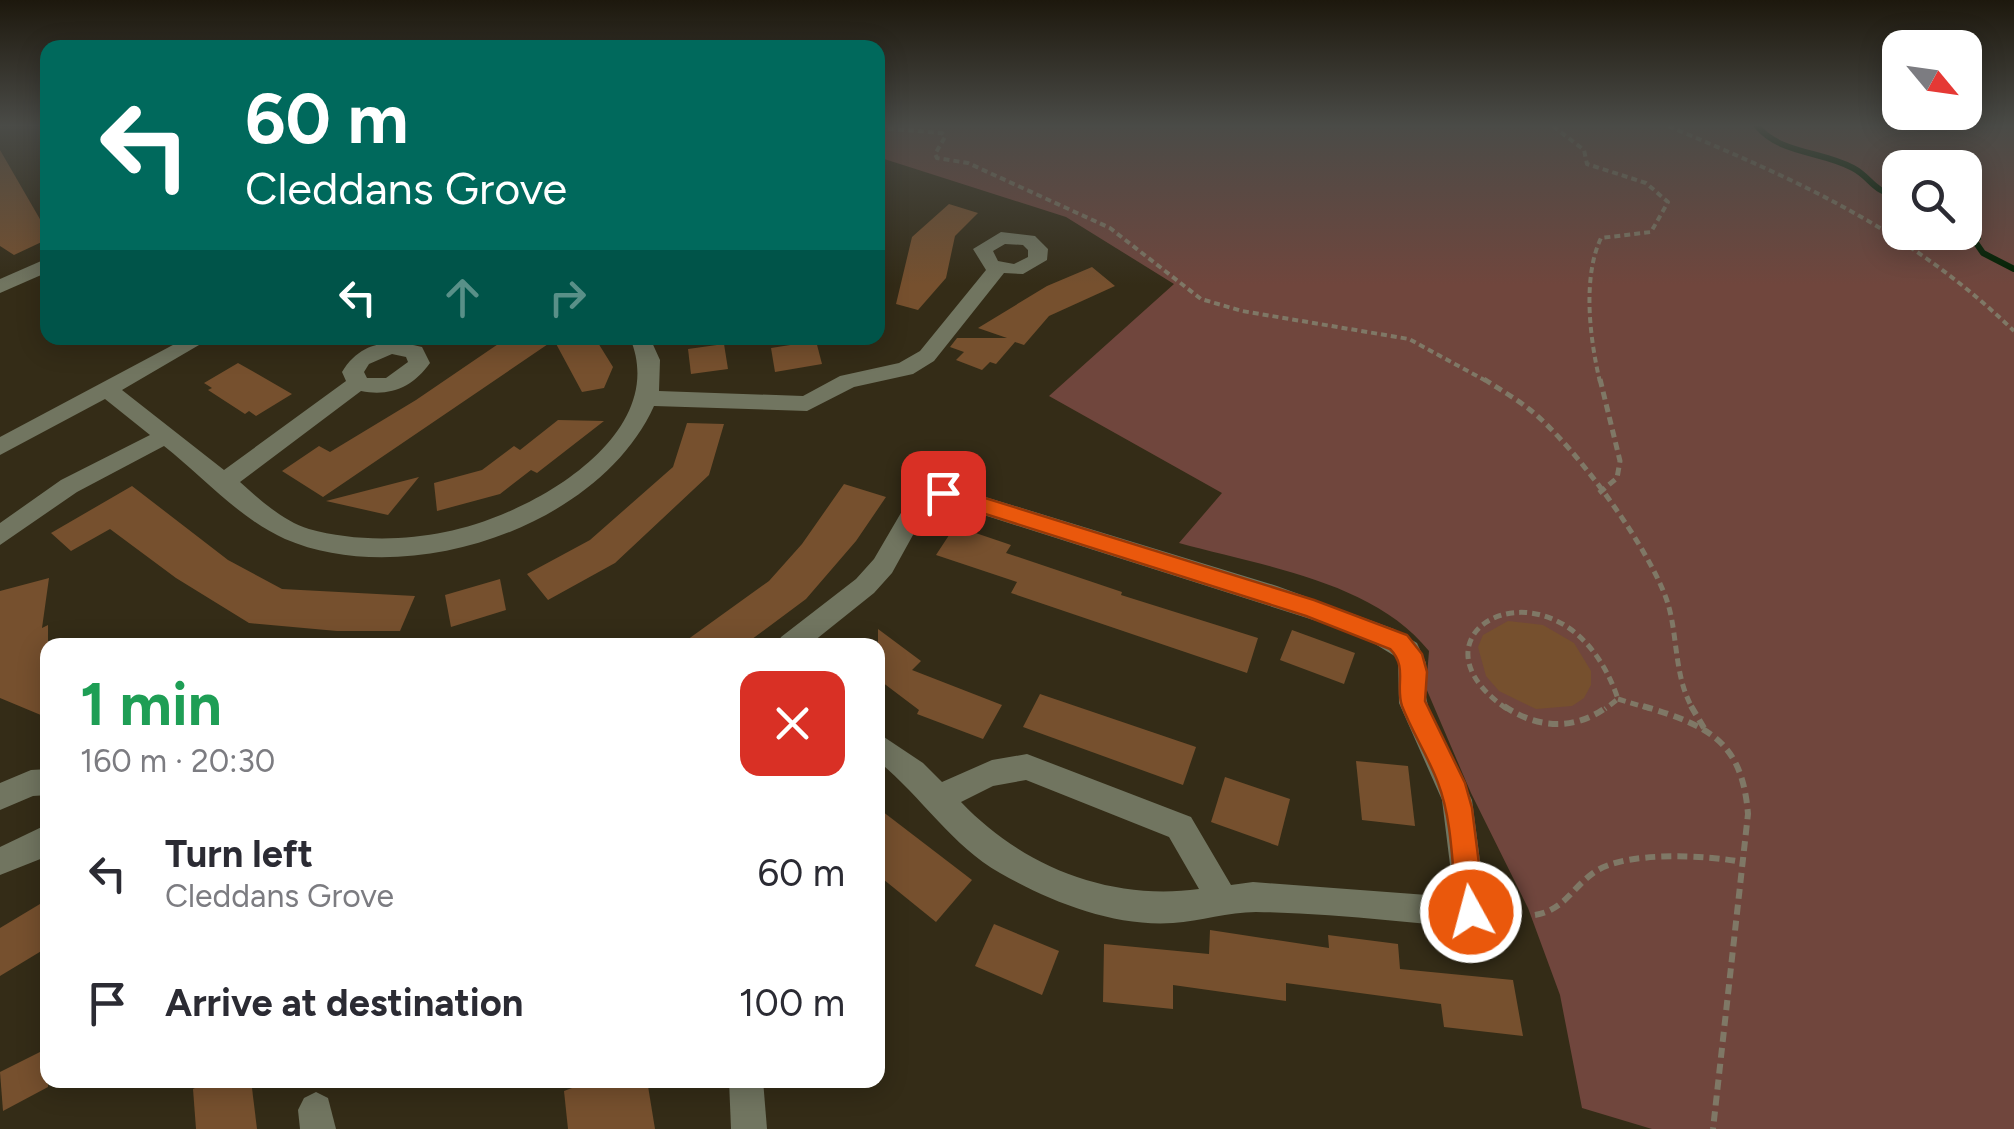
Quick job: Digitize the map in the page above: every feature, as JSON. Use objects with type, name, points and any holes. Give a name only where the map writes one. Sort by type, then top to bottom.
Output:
[{"type":"street","points":[[1,285],[40,268]]},
{"type":"street","points":[[648,398],[798,404],[848,381],[905,370],[927,356],[997,268]]},
{"type":"street","points":[[0,448],[188,345]]},
{"type":"street","points":[[108,390],[269,520],[310,538],[363,547],[437,543],[514,519],[576,486],[621,443],[648,398],[652,365],[643,345]]},
{"type":"street","points":[[224,482],[358,383]]},
{"type":"street","points":[[0,536],[69,486],[166,436]]},
{"type":"street","points":[[798,638],[883,566],[920,500],[943,493],[1314,609],[1398,642],[1410,654],[1413,701],[1452,783],[1459,808],[1471,912]]},
{"type":"street","points":[[885,750],[940,799],[978,840],[1011,864],[1073,892],[1130,907],[1172,908],[1253,897],[1506,916]]},
{"type":"street","points":[[940,799],[984,774],[1027,767],[1180,827],[1223,901]]},
{"type":"street","points":[[0,796],[40,782]]},
{"type":"street","points":[[0,861],[40,844]]},
{"type":"street","points":[[748,1088],[755,1128]]},
{"type":"path","points":[[1002,179],[1110,228],[1201,299],[1242,311],[1353,327],[1424,344],[1470,369],[1532,411],[1585,470],[1652,564],[1663,586],[1688,702],[1704,728]]},
{"type":"path","points":[[1599,493],[1616,478],[1620,461],[1596,365],[1592,257],[1601,238],[1651,232],[1668,202],[1646,182],[1634,179]]},
{"type":"path","points":[[1788,179],[1846,204],[1917,245],[1977,293],[2014,332]]},
{"type":"path","points":[[1618,699],[1600,652],[1580,632],[1555,618],[1527,610],[1501,612],[1480,620],[1468,636],[1465,657],[1474,679],[1492,700],[1519,716],[1548,725],[1576,724],[1618,699],[1704,728],[1720,736],[1738,756],[1748,814],[1713,1129]]},
{"type":"path","points":[[1506,916],[1545,915],[1561,908],[1603,867],[1717,855],[1742,862]]},
{"type":"shaded area","points":[[946,179],[1882,179],[1882,250],[1982,250],[1982,179],[2014,179],[2014,1129],[1652,1129],[1582,1108],[1560,995],[1528,908],[1471,793],[1426,688],[1429,651],[1406,627],[1347,592],[1314,579],[1179,543],[1222,493],[1049,396],[1174,284],[1066,217]]},
{"type":"building","points":[[0,179],[17,179],[40,219],[40,243],[14,255],[0,246]]},
{"type":"building","points":[[949,204],[978,213],[955,236],[946,278],[918,310],[896,304],[912,237]]},
{"type":"building","points":[[1092,267],[1115,286],[1049,316],[1024,345],[1015,342],[996,364],[990,362],[982,370],[956,360],[964,352],[950,347],[957,338],[1007,338],[978,328],[1047,286]]},
{"type":"building","points":[[497,345],[547,345],[323,497],[282,471],[319,446],[330,452]]},
{"type":"building","points":[[557,345],[599,345],[613,367],[604,388],[582,392]]},
{"type":"building","points":[[724,345],[728,369],[691,374],[688,349]]},
{"type":"building","points":[[817,345],[822,364],[775,372],[771,348]]},
{"type":"building","points":[[238,363],[292,394],[256,416],[249,411],[245,414],[208,390],[212,388],[204,383]]},
{"type":"building","points":[[558,420],[604,421],[537,473],[531,470],[500,494],[437,511],[434,483],[482,470],[514,446],[520,450]]},
{"type":"building","points":[[687,423],[724,424],[709,475],[615,563],[548,600],[527,574],[590,540],[673,467]]},
{"type":"building","points":[[419,477],[388,515],[326,501]]},
{"type":"building","points":[[844,484],[886,497],[856,541],[806,599],[753,638],[690,638],[769,581],[802,544]]},
{"type":"building","points":[[132,486],[228,560],[282,589],[415,596],[400,631],[337,631],[249,623],[176,578],[110,529],[71,551],[51,533]]},
{"type":"building","points":[[955,526],[1011,545],[1006,553],[1122,592],[1121,595],[1258,638],[1247,673],[1011,593],[1017,582],[936,555]]},
{"type":"building","points":[[49,578],[42,628],[48,625],[48,638],[40,638],[40,715],[0,698],[0,591]]},
{"type":"building","points":[[500,579],[506,610],[451,627],[445,595]]},
{"type":"building","points":[[1508,621],[1543,625],[1574,643],[1591,671],[1591,685],[1584,698],[1572,706],[1536,709],[1499,691],[1486,676],[1478,647],[1483,635]]},
{"type":"building","points":[[878,629],[921,661],[912,670],[1002,705],[983,739],[917,714],[919,710],[885,684],[885,638],[878,638]]},
{"type":"building","points":[[1292,630],[1355,653],[1344,684],[1280,660]]},
{"type":"building","points":[[1040,694],[1196,747],[1183,785],[1023,727]]},
{"type":"building","points":[[1356,761],[1408,766],[1415,826],[1362,820]]},
{"type":"building","points":[[1225,777],[1290,799],[1278,846],[1211,822]]},
{"type":"building","points":[[885,813],[972,880],[936,922],[885,881]]},
{"type":"building","points":[[40,904],[40,952],[0,976],[0,928]]},
{"type":"building","points":[[994,924],[1059,951],[1042,995],[975,966]]},
{"type":"building","points":[[1210,930],[1329,948],[1328,935],[1398,944],[1400,969],[1513,980],[1523,1036],[1444,1027],[1441,1004],[1286,983],[1286,1001],[1173,985],[1173,1009],[1103,1002],[1104,944],[1209,954]]},
{"type":"building","points":[[40,1052],[40,1088],[46,1088],[3,1111],[0,1072]]},
{"type":"building","points":[[252,1088],[257,1129],[196,1129],[193,1089]]},
{"type":"building","points":[[648,1088],[655,1129],[568,1129],[564,1091]]},
{"type":"waterway","points":[[1867,179],[1882,190]]},
{"type":"waterway","points":[[1981,250],[2014,269]]},
{"type":"route","points":[[943,493],[1314,609],[1398,642],[1410,654],[1413,701],[1452,783],[1459,808],[1471,912]]}]
